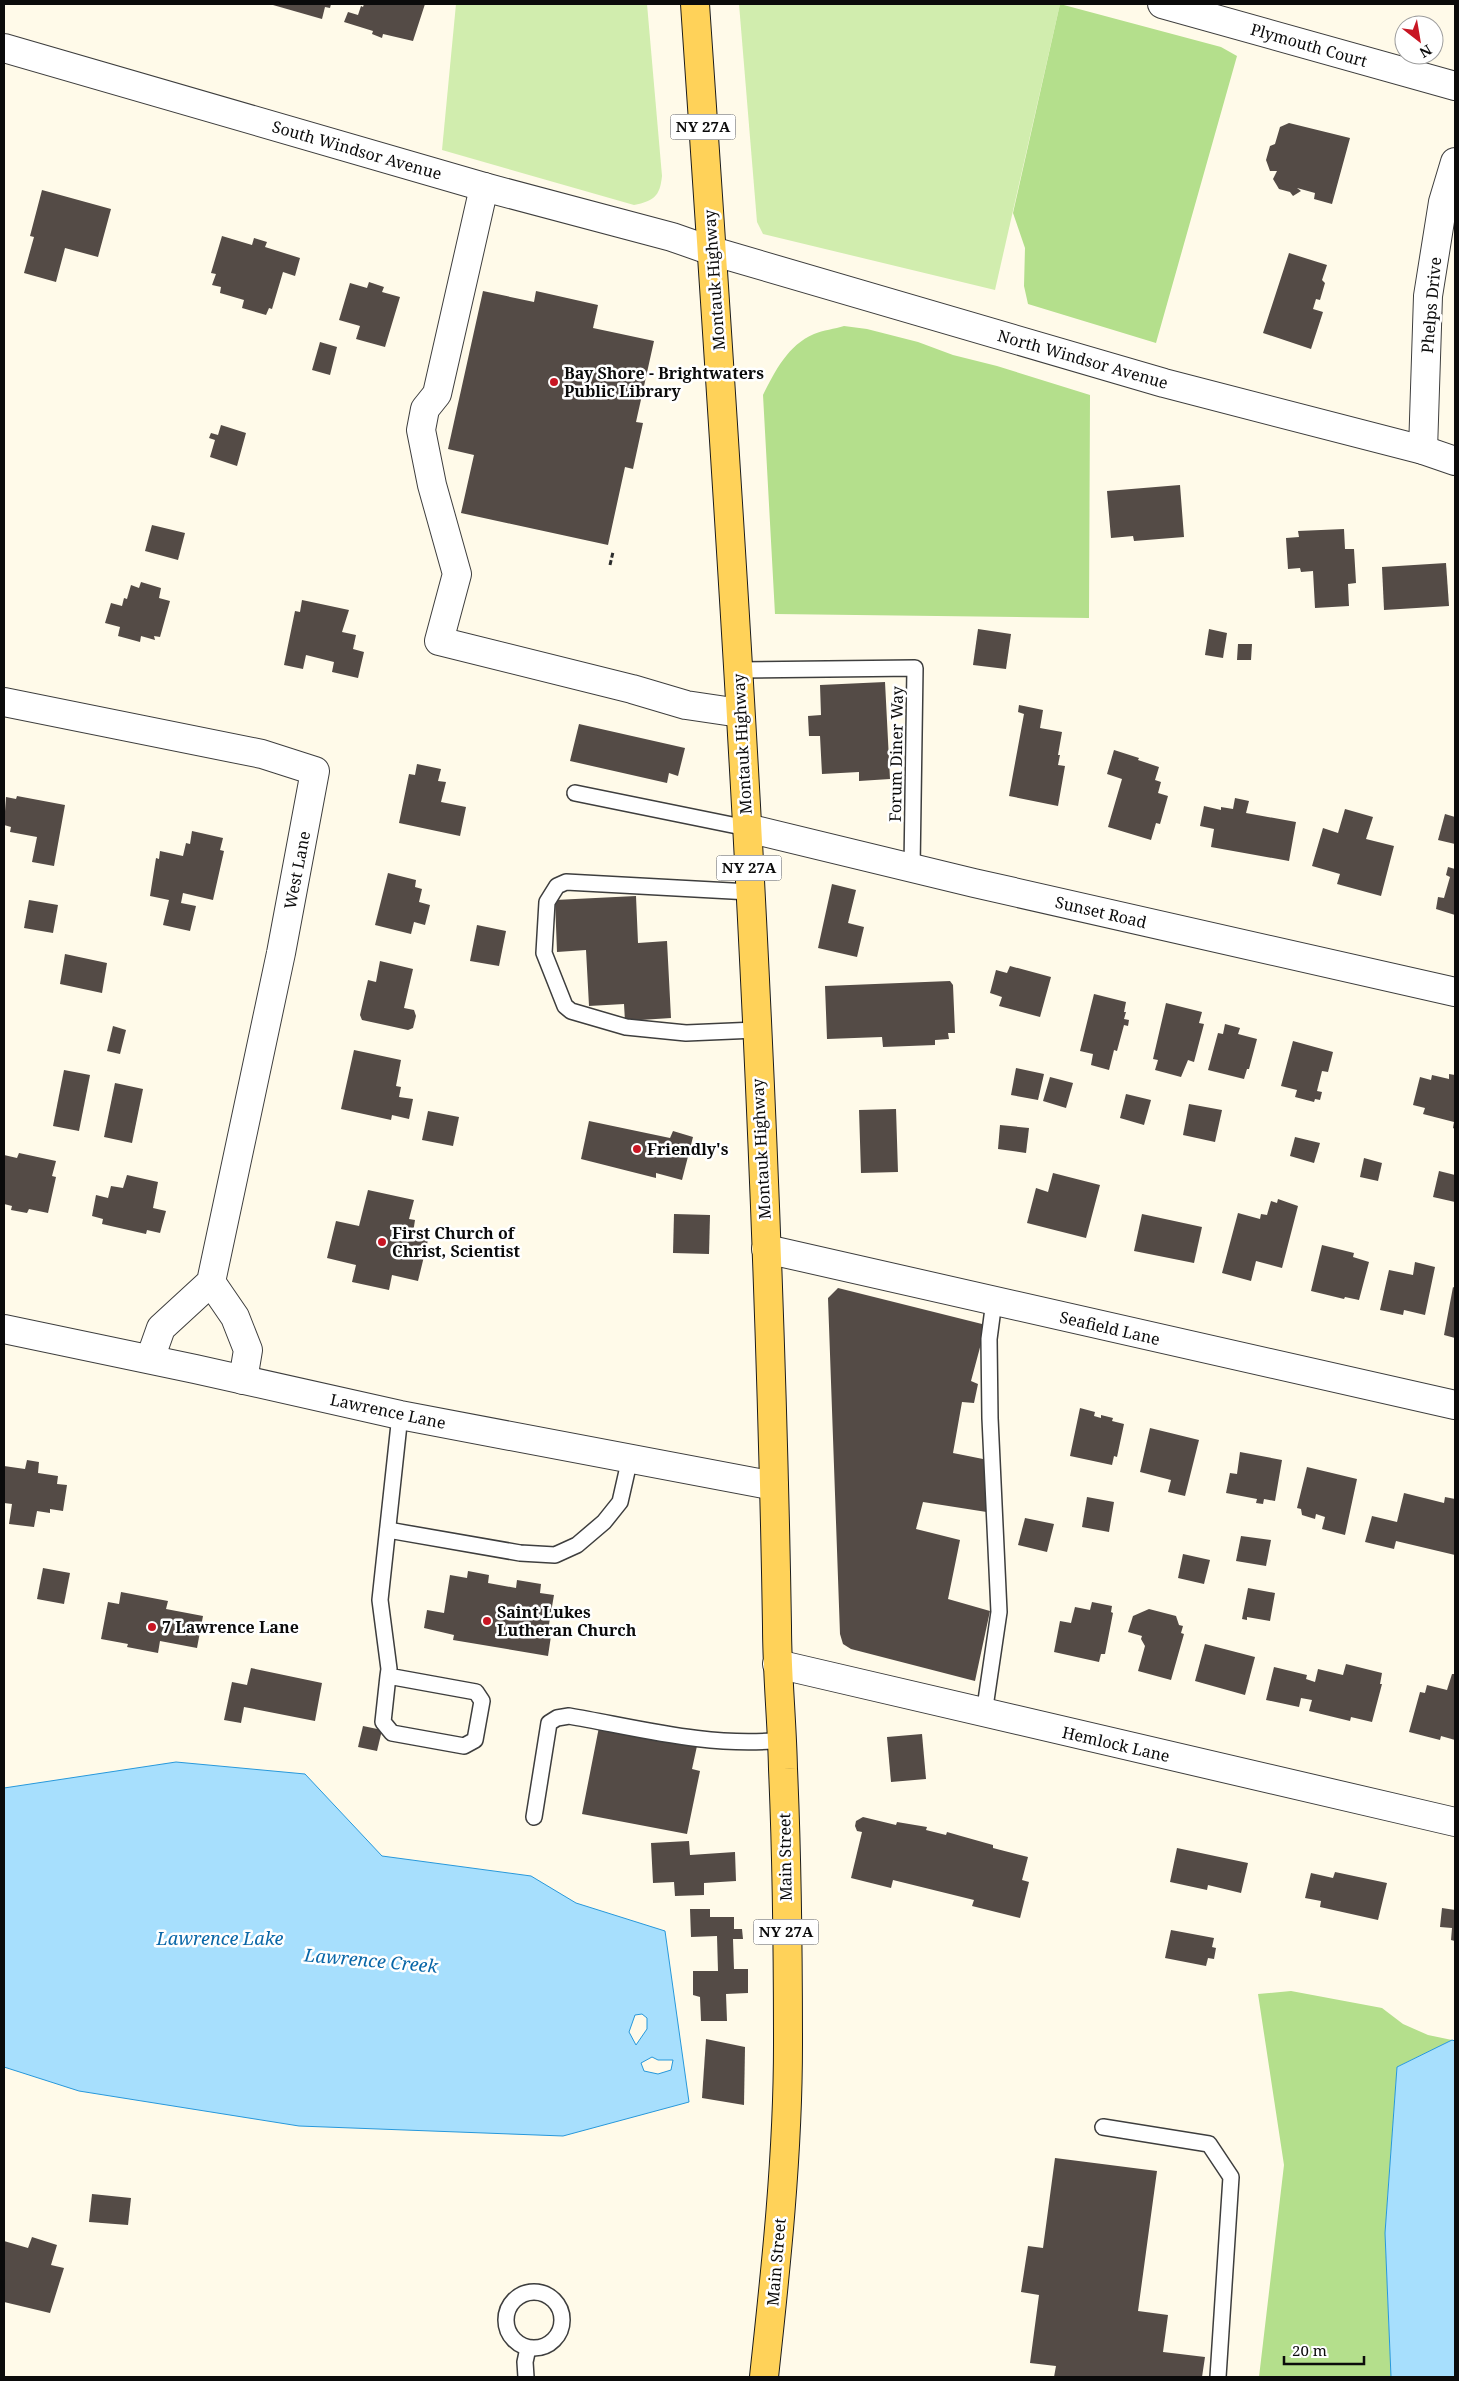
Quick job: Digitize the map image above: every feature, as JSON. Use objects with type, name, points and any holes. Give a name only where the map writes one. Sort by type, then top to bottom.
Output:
[{"type":"main road","name":"Montauk Highway","points":[[694,4],[712,251],[747,828],[766,1249],[774,1486]]},
{"type":"main road","name":"Main Street","points":[[764,2377],[780,2237],[788,2049],[782,1740],[777,1664],[774,1486]]},
{"type":"street","name":"Plymouth Court","points":[[1162,4],[1455,86]]},
{"type":"street","name":"South Windsor Avenue","points":[[4,48],[484,187],[672,237],[712,251]]},
{"type":"street","name":"Phelps Drive","points":[[1423,450],[1428,296],[1443,202],[1455,162]]},
{"type":"street","points":[[484,187],[437,394],[425,409],[421,430],[432,486],[457,574],[439,641],[632,688],[686,705],[740,713]]},
{"type":"street","name":"North Windsor Avenue","points":[[712,251],[1164,383],[1423,450],[1455,461]]},
{"type":"street","name":"West Lane","points":[[4,702],[262,754],[315,771],[281,953],[211,1282]]},
{"type":"street","name":"Sunset Road","points":[[747,828],[912,868],[1455,992]]},
{"type":"street","name":"Seafield Lane","points":[[766,1249],[1455,1405]]},
{"type":"street","points":[[150,1360],[162,1328],[211,1282],[236,1317],[248,1350],[243,1380]]},
{"type":"street","name":"Lawrence Lane","points":[[4,1329],[400,1415],[774,1486]]},
{"type":"street","name":"Hemlock Lane","points":[[777,1664],[984,1714],[1455,1822]]},
{"type":"lane","name":"Forum Diner Way","points":[[738,670],[915,668],[912,868]]},
{"type":"lane","points":[[575,793],[747,828]]},
{"type":"lane","points":[[750,892],[566,882],[557,886],[547,902],[544,953],[565,1006],[581,1016],[626,1027],[686,1033],[756,1030]]},
{"type":"lane","points":[[984,1714],[998,1612],[990,1418],[989,1339],[994,1302]]},
{"type":"lane","points":[[388,1676],[476,1692],[482,1701],[475,1740],[464,1746],[392,1733],[383,1722],[388,1676],[380,1600],[400,1415]]},
{"type":"lane","points":[[388,1530],[520,1553],[555,1555],[577,1544],[604,1522],[620,1502],[630,1458]]},
{"type":"lane","points":[[534,1817],[549,1723],[557,1718],[569,1716],[720,1741],[749,1743],[782,1740]]},
{"type":"lane","points":[[1103,2127],[1210,2144],[1231,2177],[1218,2377]]},
{"type":"lane","points":[[526,2377],[525,2362],[528,2348]]},
{"type":"path","points":[[610,565],[613,552]]},
{"type":"green space","points":[[456,4],[647,4],[662,176],[660,188],[655,197],[647,202],[634,205],[442,150]]},
{"type":"green space","points":[[739,4],[1060,4],[995,290],[763,234],[757,222]]},
{"type":"green space","points":[[1060,4],[1221,47],[1237,56],[1156,343],[1028,304],[1024,286],[1025,248],[1013,213]]},
{"type":"green space","points":[[844,326],[867,329],[918,342],[953,355],[997,366],[1090,395],[1089,618],[775,614],[763,395],[783,360],[797,345],[821,331]]},
{"type":"green space","points":[[1291,1991],[1382,2008],[1403,2024],[1428,2035],[1452,2040],[1397,2067],[1385,2233],[1391,2377],[1259,2377],[1284,2165],[1258,1994]]},
{"type":"water","name":"Lawrence Lake","points":[[176,1762],[305,1774],[382,1856],[531,1876],[576,1903],[665,1931],[689,2102],[563,2136],[299,2126],[79,2091],[4,2067],[4,1788]],"holes":[[[642,2014],[647,2018],[647,2029],[636,2045],[629,2032],[635,2015]],[[652,2057],[658,2060],[673,2060],[671,2070],[658,2074],[644,2071],[641,2063]]]},
{"type":"water","points":[[1452,2040],[1455,2041],[1455,2377],[1391,2377],[1385,2233],[1397,2067]]},
{"type":"building","points":[[273,4],[331,4],[330,8],[325,7],[322,19]]},
{"type":"building","points":[[364,4],[425,4],[413,41],[383,34],[382,38],[372,34],[373,31],[344,22],[348,12],[358,15],[361,6],[363,7]]},
{"type":"building","points":[[1289,123],[1350,138],[1332,204],[1314,199],[1315,193],[1297,188],[1301,191],[1293,196],[1290,192],[1279,189],[1273,179],[1277,171],[1270,171],[1266,160],[1270,146],[1275,144],[1280,127]]},
{"type":"building","points":[[42,190],[111,209],[98,257],[65,248],[56,282],[24,273],[34,237],[30,236]]},
{"type":"building","points":[[222,236],[252,245],[254,238],[267,242],[265,247],[300,258],[295,276],[283,272],[272,309],[269,308],[266,315],[242,308],[244,300],[220,293],[221,287],[212,285],[216,274],[211,273]]},
{"type":"building","points":[[1289,253],[1327,265],[1322,280],[1325,283],[1320,300],[1316,299],[1313,309],[1323,312],[1311,349],[1263,333]]},
{"type":"building","points":[[369,282],[384,287],[382,292],[400,297],[385,347],[356,339],[360,326],[339,320],[350,283],[367,288]]},
{"type":"building","name":"Bay Shore - Brightwaters Public Library","points":[[483,291],[534,302],[536,291],[598,305],[593,328],[654,341],[636,422],[643,423],[633,469],[625,467],[608,545],[461,513],[474,455],[448,449]]},
{"type":"building","points":[[320,342],[337,347],[330,375],[312,370]]},
{"type":"building","points":[[221,425],[246,433],[237,466],[210,457],[215,440],[209,438],[211,433],[218,435]]},
{"type":"building","points":[[1180,485],[1184,537],[1134,541],[1133,536],[1111,538],[1107,491]]},
{"type":"building","points":[[152,525],[185,533],[178,560],[145,551]]},
{"type":"building","points":[[1344,529],[1345,549],[1354,549],[1356,583],[1348,584],[1349,606],[1315,608],[1313,571],[1301,572],[1300,568],[1288,569],[1286,538],[1299,537],[1298,531]]},
{"type":"building","points":[[1446,563],[1449,606],[1384,610],[1382,567]]},
{"type":"building","points":[[141,582],[161,588],[159,598],[170,601],[160,637],[154,636],[155,640],[141,636],[140,642],[118,636],[120,627],[105,623],[111,603],[122,606],[124,598],[127,599],[131,585],[139,588]]},
{"type":"building","points":[[302,600],[349,610],[342,632],[356,635],[353,649],[364,652],[358,678],[332,672],[334,662],[306,655],[303,669],[284,665],[295,611],[300,612]]},
{"type":"building","points":[[978,629],[1011,634],[1006,669],[973,665]]},
{"type":"building","points":[[1209,629],[1227,633],[1223,658],[1205,655]]},
{"type":"building","points":[[1238,644],[1252,644],[1251,660],[1237,660]]},
{"type":"building","points":[[885,682],[890,779],[859,781],[859,772],[822,774],[820,736],[809,736],[808,716],[821,715],[820,685]]},
{"type":"building","points":[[1019,705],[1043,710],[1040,728],[1062,732],[1058,765],[1065,766],[1058,806],[1009,796],[1024,714],[1018,712]]},
{"type":"building","points":[[579,724],[685,748],[678,776],[669,773],[667,783],[570,761]]},
{"type":"building","points":[[1114,750],[1159,767],[1155,780],[1161,782],[1158,793],[1168,796],[1160,824],[1156,823],[1151,840],[1108,827],[1122,779],[1107,774]]},
{"type":"building","points":[[417,764],[441,769],[438,781],[446,782],[441,802],[466,807],[460,836],[399,823],[409,774],[415,775]]},
{"type":"building","points":[[17,796],[65,805],[54,866],[32,862],[37,837],[10,832],[11,827],[4,825],[6,797],[16,799]]},
{"type":"building","points":[[1235,798],[1249,801],[1246,813],[1296,822],[1289,861],[1211,847],[1214,829],[1200,826],[1204,806],[1221,810],[1221,807],[1233,809]]},
{"type":"building","points":[[1345,809],[1373,817],[1366,839],[1394,846],[1381,896],[1337,884],[1340,874],[1312,866],[1323,828],[1338,833]]},
{"type":"building","points":[[1445,814],[1455,817],[1455,844],[1438,840]]},
{"type":"building","points":[[192,831],[223,838],[220,850],[224,851],[213,900],[183,893],[181,903],[196,906],[190,931],[163,925],[169,900],[150,896],[156,858],[159,859],[160,851],[183,856],[186,843],[190,844]]},
{"type":"building","points":[[1448,867],[1455,869],[1455,915],[1436,909],[1438,897],[1444,898],[1450,877],[1446,875]]},
{"type":"building","points":[[388,873],[416,880],[415,887],[422,889],[419,902],[430,905],[425,925],[414,922],[411,934],[375,925]]},
{"type":"building","points":[[832,884],[856,890],[848,923],[864,927],[857,957],[818,948]]},
{"type":"building","points":[[636,896],[638,943],[667,941],[671,1018],[625,1021],[624,1004],[589,1006],[586,950],[557,952],[555,900]]},
{"type":"building","points":[[29,900],[58,905],[53,933],[24,928]]},
{"type":"building","points":[[477,925],[506,931],[499,966],[470,961]]},
{"type":"building","points":[[65,954],[107,963],[102,993],[60,984]]},
{"type":"building","points":[[380,961],[413,969],[404,1008],[414,1010],[416,1016],[413,1028],[408,1030],[362,1020],[360,1015],[368,980],[376,982]]},
{"type":"building","points":[[1010,966],[1051,977],[1040,1017],[999,1006],[1002,997],[990,993],[996,970],[1007,973]]},
{"type":"building","points":[[950,981],[953,985],[955,1033],[948,1033],[949,1039],[935,1040],[935,1045],[883,1047],[882,1037],[827,1039],[825,986]]},
{"type":"building","points":[[1094,994],[1126,1002],[1124,1019],[1129,1020],[1128,1026],[1124,1025],[1117,1051],[1114,1050],[1109,1070],[1091,1065],[1093,1054],[1080,1051]]},
{"type":"building","points":[[1166,1003],[1202,1012],[1199,1023],[1204,1024],[1194,1062],[1188,1060],[1181,1077],[1155,1070],[1158,1060],[1153,1059]]},
{"type":"building","points":[[1225,1024],[1240,1028],[1238,1034],[1257,1039],[1249,1069],[1247,1069],[1244,1079],[1208,1070],[1218,1033],[1223,1034]]},
{"type":"building","points":[[113,1026],[126,1030],[120,1054],[107,1051]]},
{"type":"building","points":[[1293,1041],[1333,1052],[1328,1072],[1322,1071],[1317,1091],[1322,1092],[1320,1100],[1315,1099],[1314,1102],[1295,1097],[1297,1090],[1281,1086]]},
{"type":"building","points":[[354,1050],[401,1060],[396,1086],[401,1087],[399,1097],[413,1099],[409,1119],[392,1115],[391,1120],[341,1109]]},
{"type":"building","points":[[1016,1068],[1044,1074],[1038,1100],[1011,1095]]},
{"type":"building","points":[[64,1070],[90,1075],[79,1131],[53,1126]]},
{"type":"building","points":[[1449,1074],[1455,1075],[1455,1129],[1453,1128],[1454,1122],[1423,1114],[1425,1108],[1413,1105],[1420,1077],[1431,1080],[1432,1075],[1449,1079]]},
{"type":"building","points":[[1050,1077],[1073,1083],[1066,1108],[1043,1101]]},
{"type":"building","points":[[115,1083],[143,1089],[132,1143],[104,1137]]},
{"type":"building","points":[[1126,1094],[1151,1100],[1144,1125],[1120,1118]]},
{"type":"building","points":[[1189,1104],[1222,1110],[1215,1142],[1183,1135]]},
{"type":"building","points":[[896,1109],[898,1172],[861,1173],[859,1110]]},
{"type":"building","points":[[428,1111],[459,1117],[453,1146],[422,1140]]},
{"type":"building","name":"Friendly's","points":[[589,1121],[670,1138],[673,1131],[693,1137],[682,1180],[656,1173],[656,1178],[581,1159]]},
{"type":"building","points":[[1000,1125],[1029,1128],[1026,1153],[998,1149]]},
{"type":"building","points":[[1295,1137],[1320,1143],[1314,1163],[1290,1156]]},
{"type":"building","points":[[19,1153],[56,1161],[52,1176],[56,1177],[48,1213],[29,1209],[27,1213],[11,1210],[12,1206],[4,1204],[4,1155],[17,1158]]},
{"type":"building","points":[[1364,1158],[1382,1163],[1378,1181],[1360,1177]]},
{"type":"building","points":[[1439,1171],[1455,1175],[1455,1202],[1433,1197]]},
{"type":"building","points":[[1053,1173],[1100,1185],[1086,1238],[1027,1223],[1036,1188],[1048,1192]]},
{"type":"building","points":[[127,1175],[158,1182],[153,1208],[166,1211],[160,1233],[147,1230],[146,1234],[102,1224],[103,1219],[92,1216],[96,1195],[108,1198],[111,1186],[123,1188]]},
{"type":"building","points":[[368,1190],[414,1200],[409,1219],[415,1220],[413,1233],[429,1236],[418,1281],[392,1275],[389,1290],[352,1282],[356,1265],[327,1258],[336,1221],[359,1226]]},
{"type":"building","points":[[1278,1199],[1298,1206],[1282,1268],[1256,1261],[1251,1281],[1222,1273],[1238,1213],[1260,1219],[1261,1214],[1267,1215],[1271,1201],[1277,1203]]},
{"type":"building","points":[[674,1214],[710,1215],[709,1254],[673,1253]]},
{"type":"building","points":[[1142,1214],[1202,1227],[1194,1263],[1134,1251]]},
{"type":"building","points":[[1322,1245],[1354,1253],[1353,1257],[1369,1262],[1359,1300],[1345,1297],[1344,1299],[1311,1291]]},
{"type":"building","points":[[1415,1262],[1435,1267],[1425,1315],[1404,1310],[1403,1315],[1380,1310],[1389,1270],[1413,1275]]},
{"type":"building","points":[[1453,1287],[1455,1288],[1455,1338],[1444,1335]]},
{"type":"building","points":[[838,1288],[986,1325],[971,1381],[978,1384],[974,1403],[962,1402],[953,1453],[988,1460],[993,1513],[923,1502],[916,1529],[960,1540],[948,1599],[990,1611],[975,1681],[851,1649],[843,1644],[840,1634],[828,1298]]},
{"type":"building","points":[[1080,1408],[1095,1412],[1094,1416],[1101,1418],[1101,1415],[1113,1418],[1112,1421],[1124,1424],[1117,1457],[1114,1456],[1112,1465],[1070,1456]]},
{"type":"building","points":[[1150,1428],[1199,1440],[1185,1496],[1168,1492],[1171,1480],[1140,1472]]},
{"type":"building","points":[[1240,1452],[1282,1460],[1275,1501],[1264,1499],[1263,1504],[1256,1503],[1257,1499],[1226,1493],[1230,1473],[1237,1474]]},
{"type":"building","points":[[27,1460],[39,1462],[38,1473],[58,1476],[57,1484],[67,1485],[63,1511],[50,1509],[50,1513],[37,1511],[34,1527],[9,1524],[12,1504],[4,1503],[4,1466],[25,1469]]},
{"type":"building","points":[[1307,1467],[1357,1479],[1345,1535],[1322,1529],[1325,1517],[1316,1514],[1315,1519],[1302,1515],[1301,1509],[1297,1508]]},
{"type":"building","points":[[1404,1493],[1444,1503],[1445,1497],[1455,1499],[1455,1555],[1396,1541],[1394,1549],[1365,1542],[1372,1516],[1397,1522]]},
{"type":"building","points":[[1087,1497],[1114,1502],[1109,1532],[1082,1527]]},
{"type":"building","points":[[1025,1518],[1054,1524],[1047,1552],[1018,1545]]},
{"type":"building","points":[[1241,1536],[1271,1540],[1266,1566],[1236,1561]]},
{"type":"building","points":[[1183,1554],[1210,1560],[1204,1584],[1178,1578]]},
{"type":"building","points":[[43,1568],[70,1573],[64,1604],[37,1599]]},
{"type":"building","name":"Saint Lukes Lutheran Church","points":[[468,1571],[489,1575],[488,1583],[516,1588],[517,1580],[541,1584],[540,1593],[554,1595],[547,1636],[551,1636],[548,1656],[453,1640],[454,1635],[424,1628],[427,1610],[444,1613],[450,1575],[467,1578]]},
{"type":"building","points":[[1248,1588],[1275,1593],[1270,1621],[1247,1617],[1247,1620],[1242,1619]]},
{"type":"building","name":"7 Lawrence Lane","points":[[121,1592],[168,1601],[166,1609],[203,1616],[197,1648],[160,1641],[158,1653],[127,1647],[128,1644],[101,1639],[108,1602],[119,1604]]},
{"type":"building","points":[[1092,1602],[1112,1606],[1111,1612],[1113,1613],[1105,1654],[1101,1654],[1099,1662],[1054,1652],[1060,1621],[1071,1623],[1075,1607],[1090,1610]]},
{"type":"building","points":[[1149,1609],[1176,1616],[1179,1625],[1183,1626],[1181,1633],[1184,1634],[1171,1680],[1138,1671],[1145,1646],[1141,1639],[1142,1636],[1128,1632],[1133,1616]]},
{"type":"building","points":[[1205,1644],[1255,1657],[1245,1695],[1195,1681]]},
{"type":"building","points":[[1346,1664],[1382,1673],[1380,1684],[1382,1684],[1372,1722],[1351,1717],[1350,1721],[1309,1711],[1312,1700],[1301,1698],[1299,1707],[1266,1700],[1274,1667],[1307,1675],[1306,1679],[1315,1682],[1318,1669],[1343,1675]]},
{"type":"building","points":[[251,1668],[322,1683],[315,1721],[244,1707],[241,1723],[224,1720],[232,1682],[247,1685]]},
{"type":"building","points":[[1452,1674],[1455,1674],[1455,1740],[1441,1736],[1440,1740],[1409,1732],[1420,1692],[1425,1693],[1427,1685],[1447,1690]]},
{"type":"building","points":[[363,1726],[382,1730],[377,1751],[358,1747]]},
{"type":"building","points":[[599,1727],[697,1746],[692,1769],[700,1771],[687,1834],[582,1814]]},
{"type":"building","points":[[922,1734],[926,1779],[891,1782],[887,1737]]},
{"type":"building","points":[[863,1817],[896,1825],[897,1822],[927,1827],[926,1830],[946,1835],[947,1832],[993,1845],[993,1848],[1028,1857],[1022,1880],[1029,1882],[1020,1918],[972,1906],[974,1900],[893,1880],[891,1888],[851,1878],[862,1832],[857,1831],[855,1826],[856,1821]]},
{"type":"building","points":[[689,1841],[690,1855],[735,1852],[736,1881],[704,1883],[704,1895],[675,1896],[674,1882],[653,1883],[651,1843]]},
{"type":"building","points":[[1177,1848],[1248,1863],[1241,1893],[1208,1885],[1207,1890],[1170,1882]]},
{"type":"building","points":[[1335,1872],[1387,1883],[1378,1920],[1320,1907],[1321,1901],[1305,1898],[1311,1873],[1333,1878]]},
{"type":"building","points":[[1442,1908],[1455,1910],[1455,1941],[1451,1940],[1452,1928],[1440,1927]]},
{"type":"building","points":[[690,1909],[710,1909],[710,1917],[734,1917],[734,1929],[742,1929],[743,1939],[733,1939],[734,1969],[748,1969],[748,1993],[726,1994],[727,2021],[701,2021],[700,1997],[693,1995],[693,1971],[718,1971],[717,1936],[691,1937]]},
{"type":"building","points":[[1171,1930],[1214,1938],[1212,1947],[1216,1948],[1214,1959],[1208,1958],[1206,1966],[1165,1958]]},
{"type":"building","points":[[706,2039],[745,2047],[744,2105],[702,2098]]},
{"type":"building","points":[[1055,2158],[1157,2171],[1138,2311],[1168,2315],[1163,2352],[1205,2357],[1202,2377],[1054,2377],[1056,2366],[1030,2363],[1039,2295],[1021,2292],[1028,2246],[1043,2248]]},
{"type":"building","points":[[92,2194],[131,2198],[128,2225],[89,2222]]},
{"type":"building","points":[[32,2237],[57,2245],[51,2265],[64,2268],[50,2313],[4,2302],[4,2241],[28,2248]]},
{"type":"place","name":"Bay Shore - Brightwaters Public Library","points":[[554,382]]},
{"type":"place","name":"Friendly's","points":[[637,1149]]},
{"type":"place","name":"First Church of Christ, Scientist","points":[[382,1242]]},
{"type":"place","name":"Saint Lukes Lutheran Church","points":[[487,1621]]},
{"type":"place","name":"7 Lawrence Lane","points":[[152,1627]]},
{"type":"water label","name":"Lawrence Creek","points":[[371,1961]]}]
